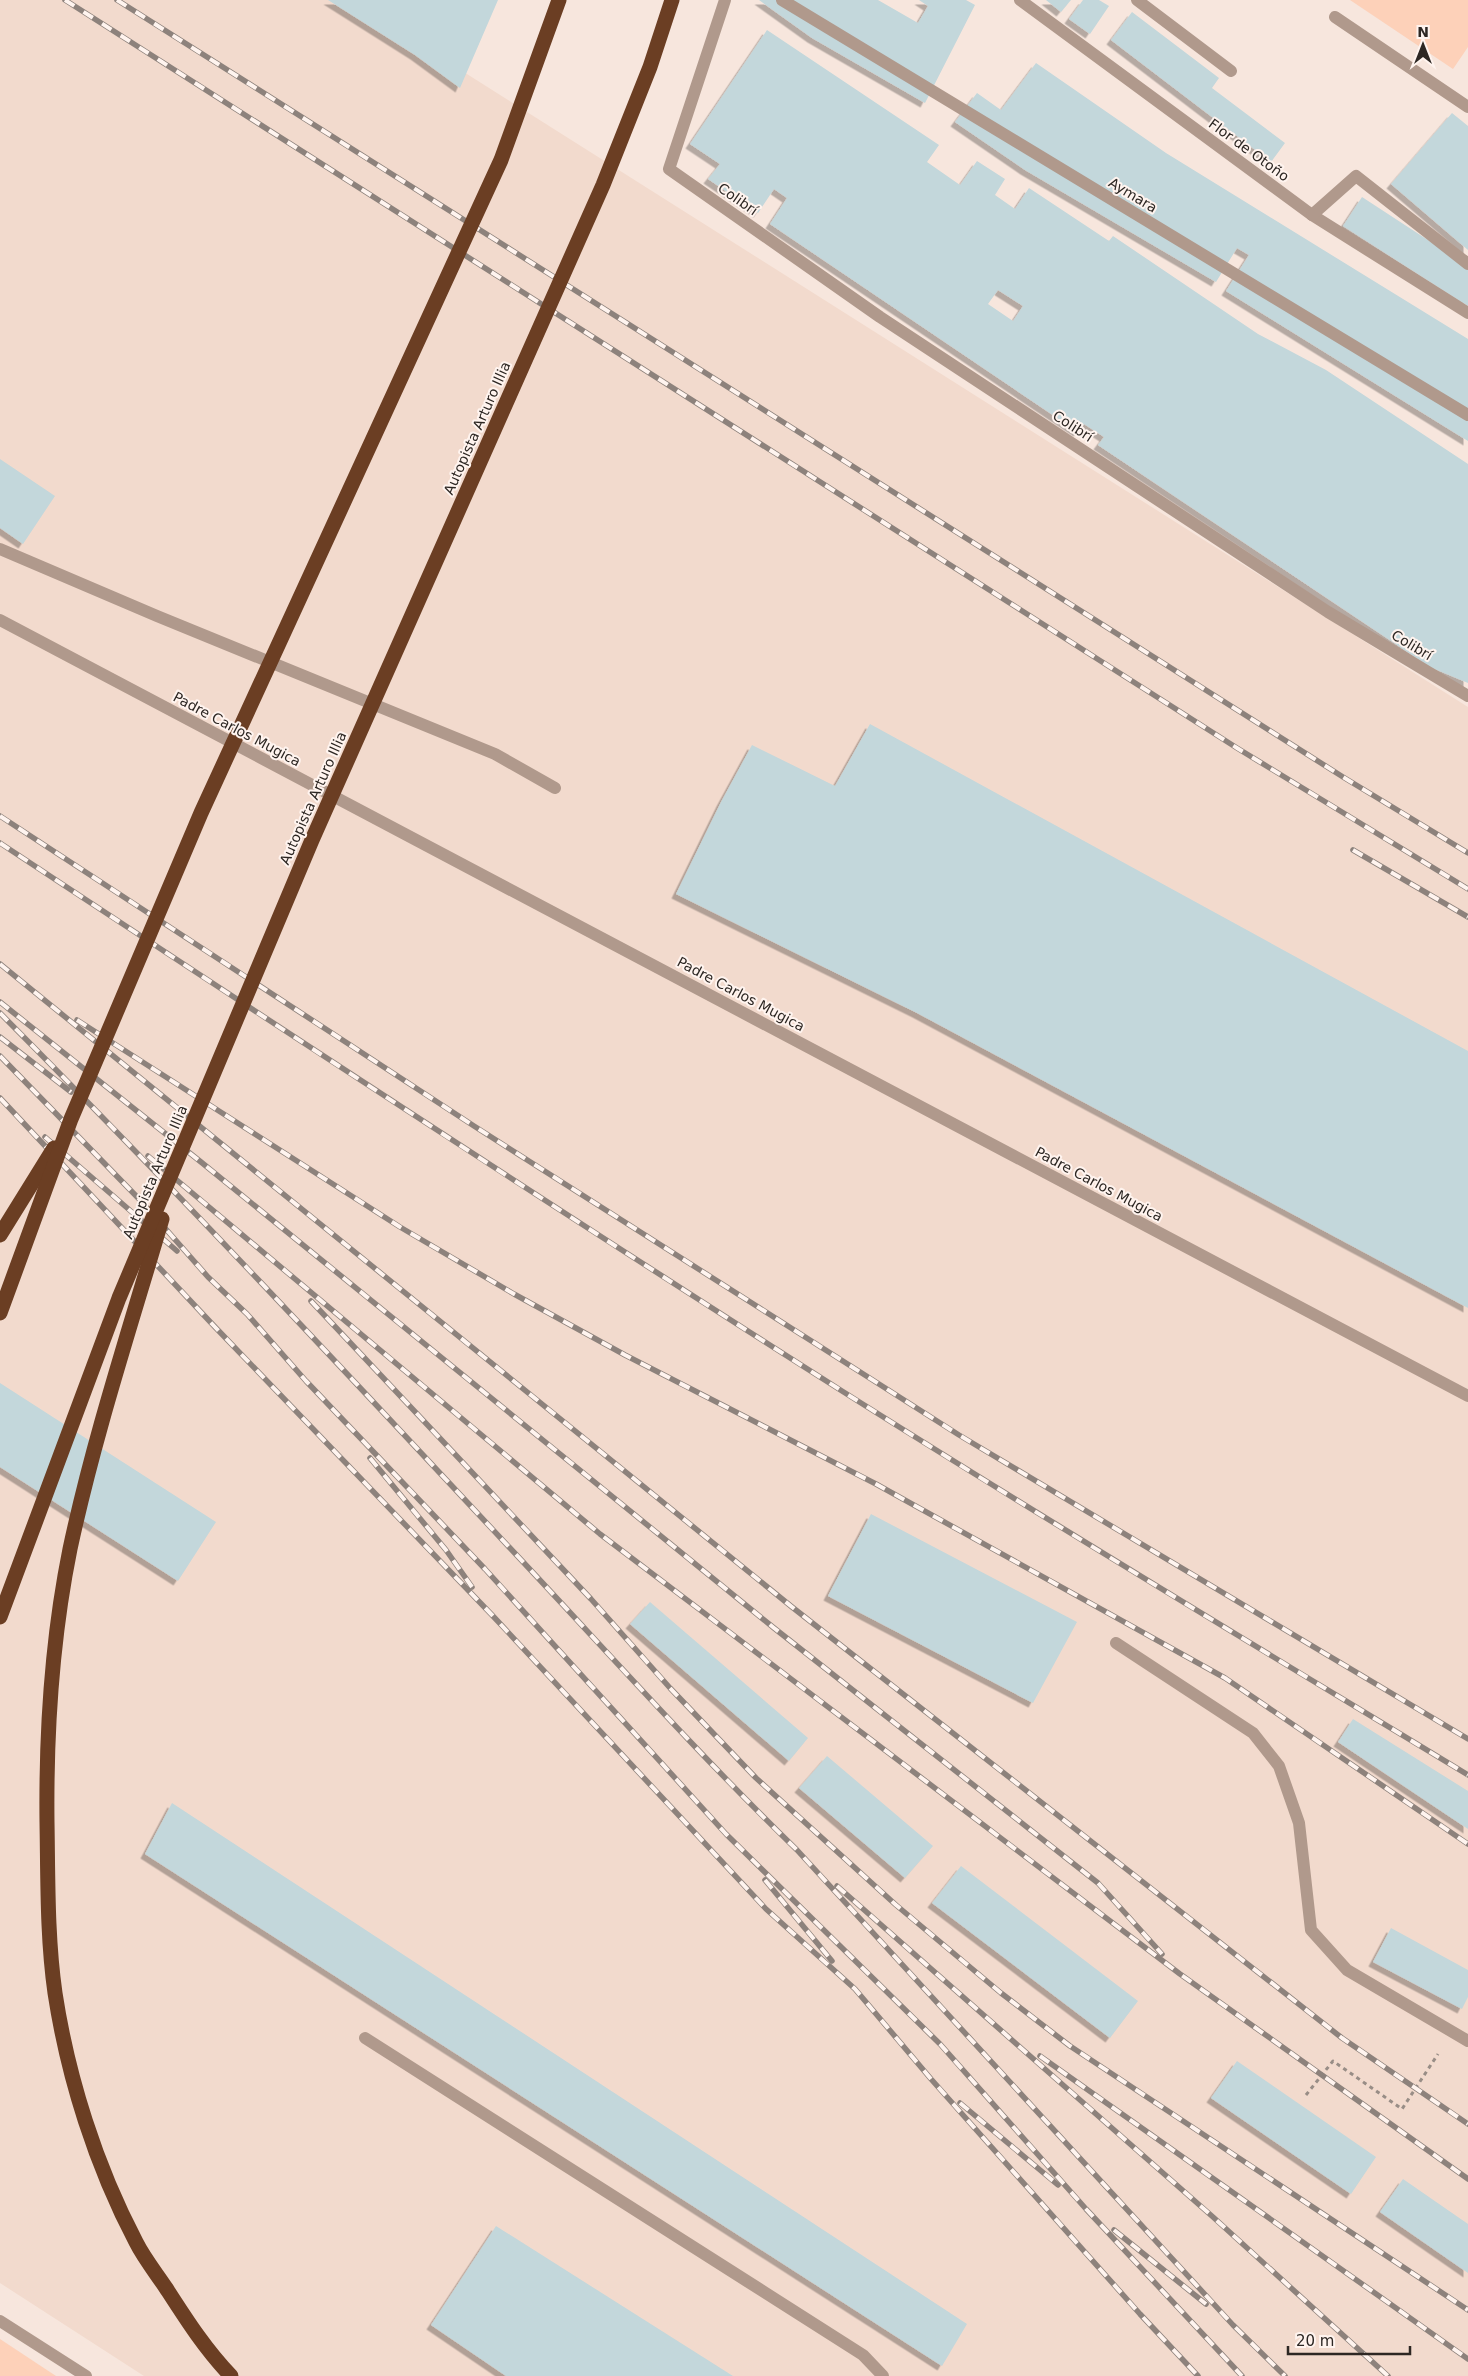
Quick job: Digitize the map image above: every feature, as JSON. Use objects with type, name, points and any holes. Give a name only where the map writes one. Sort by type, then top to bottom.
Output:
[{"type":"highway","points":[[0,1313],[71,1119],[200,813],[501,160],[559,0]]},
{"type":"highway","name":"Autopista Arturo Illia","points":[[0,1617],[119,1298],[312,840],[603,185],[650,68],[672,0]]},
{"type":"highway","points":[[0,1235],[71,1119]]},
{"type":"highway","points":[[179,1158],[93,1457],[70,1549],[57,1626],[46,1763],[50,1932],[55,1993],[66,2047],[80,2100],[99,2158],[136,2244],[194,2333],[231,2376]]},
{"type":"street","name":"Colibrí","points":[[725,0],[669,169],[880,316],[1303,596],[1468,696]]},
{"type":"street","name":"Aymara","points":[[782,0],[1468,415]]},
{"type":"street","name":"Flor de Otoño","points":[[1020,0],[1312,215],[1468,313]]},
{"type":"street","points":[[1137,0],[1231,71]]},
{"type":"street","points":[[1335,16],[1468,107]]},
{"type":"street","points":[[1312,215],[1356,176],[1468,264]]},
{"type":"street","points":[[0,549],[157,616],[495,754],[555,788]]},
{"type":"street","name":"Padre Carlos Mugica","points":[[0,620],[1468,1396]]},
{"type":"street","points":[[1116,1642],[1253,1733],[1279,1766],[1300,1823],[1311,1930],[1347,1970],[1468,2041]]},
{"type":"street","points":[[365,2038],[863,2355],[883,2376]]},
{"type":"street","points":[[0,2321],[86,2376]]},
{"type":"path","points":[[1306,2095],[1332,2061],[1402,2110],[1452,2031]]},
{"type":"shaded area","points":[[0,0],[350,0],[1468,707],[1468,2376],[144,2376],[0,2283]]},
{"type":"shaded area","points":[[1350,0],[1468,0],[1468,47],[1453,69]]},
{"type":"shaded area","points":[[0,2339],[56,2376],[0,2376]]},
{"type":"building","points":[[328,0],[498,0],[460,88],[415,55]]},
{"type":"building","points":[[759,0],[878,0],[918,23],[928,6],[919,0],[966,0],[975,5],[925,103],[812,38]]},
{"type":"building","points":[[1046,0],[1071,0],[1061,12]]},
{"type":"building","points":[[1083,0],[1099,0],[1109,6],[1090,34],[1069,19]]},
{"type":"building","points":[[1132,12],[1219,78],[1212,88],[1285,143],[1271,162],[1111,40]]},
{"type":"building","points":[[767,30],[939,145],[927,162],[960,185],[977,161],[1005,179],[995,195],[1015,209],[1029,188],[1109,241],[1113,236],[1258,334],[1326,370],[1468,464],[1468,683],[1430,667],[1098,445],[1104,437],[1084,424],[1078,432],[770,224],[787,198],[774,189],[758,213],[708,179],[720,164],[690,144]],"holes":[[[998,290],[1023,306],[1013,321],[988,304]]]},
{"type":"building","points":[[1036,63],[1166,153],[1468,339],[1468,441],[1226,291],[1249,255],[1237,248],[1216,282],[1025,170],[955,122],[977,93],[1001,110]]},
{"type":"building","points":[[1452,113],[1468,126],[1468,250],[1391,184]]},
{"type":"building","points":[[1362,197],[1434,244],[1468,269],[1468,306],[1343,226]]},
{"type":"building","points":[[0,459],[55,496],[23,544],[0,528]]},
{"type":"building","points":[[870,724],[1468,1051],[1468,1308],[917,1013],[676,894],[721,802],[752,745],[835,786]]},
{"type":"building","points":[[0,1383],[216,1522],[178,1581],[0,1467]]},
{"type":"building","points":[[871,1514],[1077,1622],[1033,1703],[828,1596]]},
{"type":"building","points":[[650,1602],[808,1738],[789,1761],[630,1624]]},
{"type":"building","points":[[1353,1719],[1468,1791],[1468,1829],[1338,1742]]},
{"type":"building","points":[[827,1756],[933,1846],[905,1878],[799,1788]]},
{"type":"building","points":[[172,1803],[967,2324],[942,2366],[145,1854]]},
{"type":"building","points":[[961,1866],[1138,2001],[1110,2038],[932,1903]]},
{"type":"building","points":[[1391,1928],[1468,1970],[1468,1997],[1462,2009],[1373,1962]]},
{"type":"building","points":[[1237,2061],[1376,2157],[1351,2194],[1211,2098]]},
{"type":"building","points":[[1403,2179],[1468,2224],[1468,2273],[1380,2212]]},
{"type":"building","points":[[496,2226],[733,2376],[506,2376],[431,2325]]},
{"type":"railway","points":[[65,0],[1237,748],[1468,889]]},
{"type":"railway","points":[[117,0],[1343,777],[1468,853]]},
{"type":"railway","points":[[0,816],[474,1126],[959,1435],[1468,1739]]},
{"type":"railway","points":[[0,843],[420,1119],[842,1391],[1076,1537],[1468,1775]]},
{"type":"railway","points":[[1353,850],[1468,917]]},
{"type":"railway","points":[[0,964],[792,1607],[1342,2038],[1468,2124]]},
{"type":"railway","points":[[0,1002],[201,1162],[774,1628],[1098,1883],[1162,1954]]},
{"type":"railway","points":[[0,1013],[256,1278],[687,1738],[797,1850],[1233,2325],[1285,2376]]},
{"type":"railway","points":[[77,1020],[400,1227],[514,1294],[625,1355],[876,1484],[1225,1678],[1468,1844]]},
{"type":"railway","points":[[0,1037],[71,1092]]},
{"type":"railway","points":[[0,1056],[142,1202],[208,1277],[247,1314],[306,1381],[485,1569],[726,1834],[940,2044],[1086,2209],[1242,2376]]},
{"type":"railway","points":[[0,1098],[215,1327],[492,1615],[766,1909],[855,1989],[931,2079],[1140,2314],[1198,2376]]},
{"type":"railway","points":[[45,1137],[177,1251]]},
{"type":"railway","points":[[148,1156],[600,1534],[1180,1974],[1468,2179]]},
{"type":"railway","points":[[311,1301],[756,1778],[896,1905],[1001,1993],[1070,2046],[1468,2310]]},
{"type":"railway","points":[[370,1458],[446,1550],[472,1587]]},
{"type":"railway","points":[[765,1880],[832,1961]]},
{"type":"railway","points":[[837,1886],[1213,2217],[1388,2376]]},
{"type":"railway","points":[[1040,2056],[1468,2359]]},
{"type":"railway","points":[[960,2103],[1058,2185]]},
{"type":"railway","points":[[1114,2230],[1206,2304]]}]
